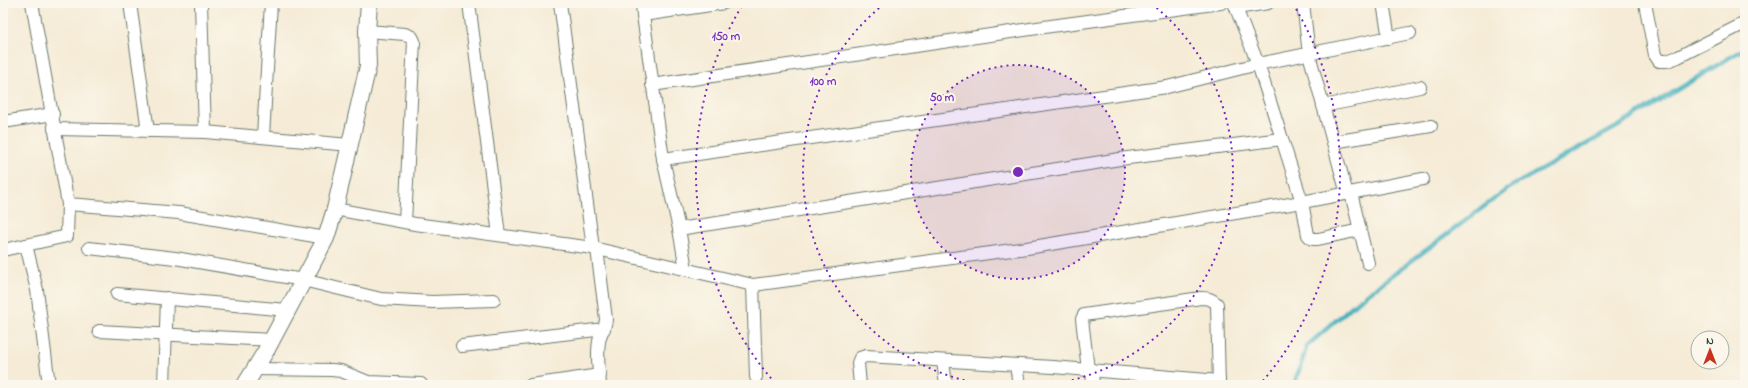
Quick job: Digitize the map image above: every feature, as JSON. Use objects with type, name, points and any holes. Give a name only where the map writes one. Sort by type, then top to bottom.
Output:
[{"type":"street","points":[[3,250],[67,236],[68,204],[32,3]]},
{"type":"street","points":[[130,3],[148,131]]},
{"type":"street","points":[[201,3],[205,132]]},
{"type":"street","points":[[263,136],[271,3]]},
{"type":"street","points":[[245,385],[272,340],[326,238],[335,209],[368,66],[367,31],[369,3]]},
{"type":"street","points":[[469,3],[499,235]]},
{"type":"street","points":[[531,385],[600,380],[599,345],[600,336],[604,329],[606,319],[560,3]]},
{"type":"street","points":[[642,3],[663,159],[686,269]]},
{"type":"street","points":[[643,15],[724,3]]},
{"type":"street","points":[[652,85],[1043,27],[1221,3]]},
{"type":"street","points":[[1268,3],[1236,6],[1258,64],[1282,138],[1302,202],[1308,235],[1312,239],[1318,239],[1360,230]]},
{"type":"street","points":[[1303,3],[1309,54],[1333,142],[1360,230],[1368,263]]},
{"type":"street","points":[[1383,3],[1389,38]]},
{"type":"street","points":[[1645,3],[1655,55],[1659,61],[1667,61],[1678,57],[1745,23]]},
{"type":"street","points":[[367,31],[405,34],[412,37],[414,41],[405,222]]},
{"type":"street","points":[[663,159],[1167,87],[1258,64],[1410,33]]},
{"type":"street","points":[[1323,106],[1420,87]]},
{"type":"street","points":[[3,122],[53,114]]},
{"type":"street","points":[[1333,142],[1431,126]]},
{"type":"street","points":[[54,129],[205,132],[350,145]]},
{"type":"street","points":[[678,228],[1120,159],[1282,138]]},
{"type":"street","points":[[335,209],[405,222],[595,249],[753,285],[1027,248],[1302,202],[1423,179]]},
{"type":"street","points":[[68,204],[179,213],[326,238]]},
{"type":"street","points":[[26,245],[37,290],[49,385]]},
{"type":"street","points":[[89,248],[174,258],[303,280],[381,299],[432,302],[494,300]]},
{"type":"street","points":[[753,285],[756,377]]},
{"type":"street","points":[[117,294],[287,310]]},
{"type":"street","points":[[164,385],[167,298]]},
{"type":"street","points":[[860,385],[858,363],[860,358],[866,356],[1090,370],[1219,383],[1217,304],[1208,298],[1084,315],[1082,319],[1090,370],[1093,385]]},
{"type":"street","points":[[462,346],[604,329]]},
{"type":"street","points":[[99,331],[272,340]]},
{"type":"street","points":[[942,361],[946,385]]},
{"type":"street","points":[[1016,365],[1019,385]]},
{"type":"street","points":[[254,369],[332,370],[341,371],[368,382],[421,384]]},
{"type":"waterway","points":[[1294,385],[1307,346],[1358,301],[1509,188],[1622,124],[1745,48]]}]
